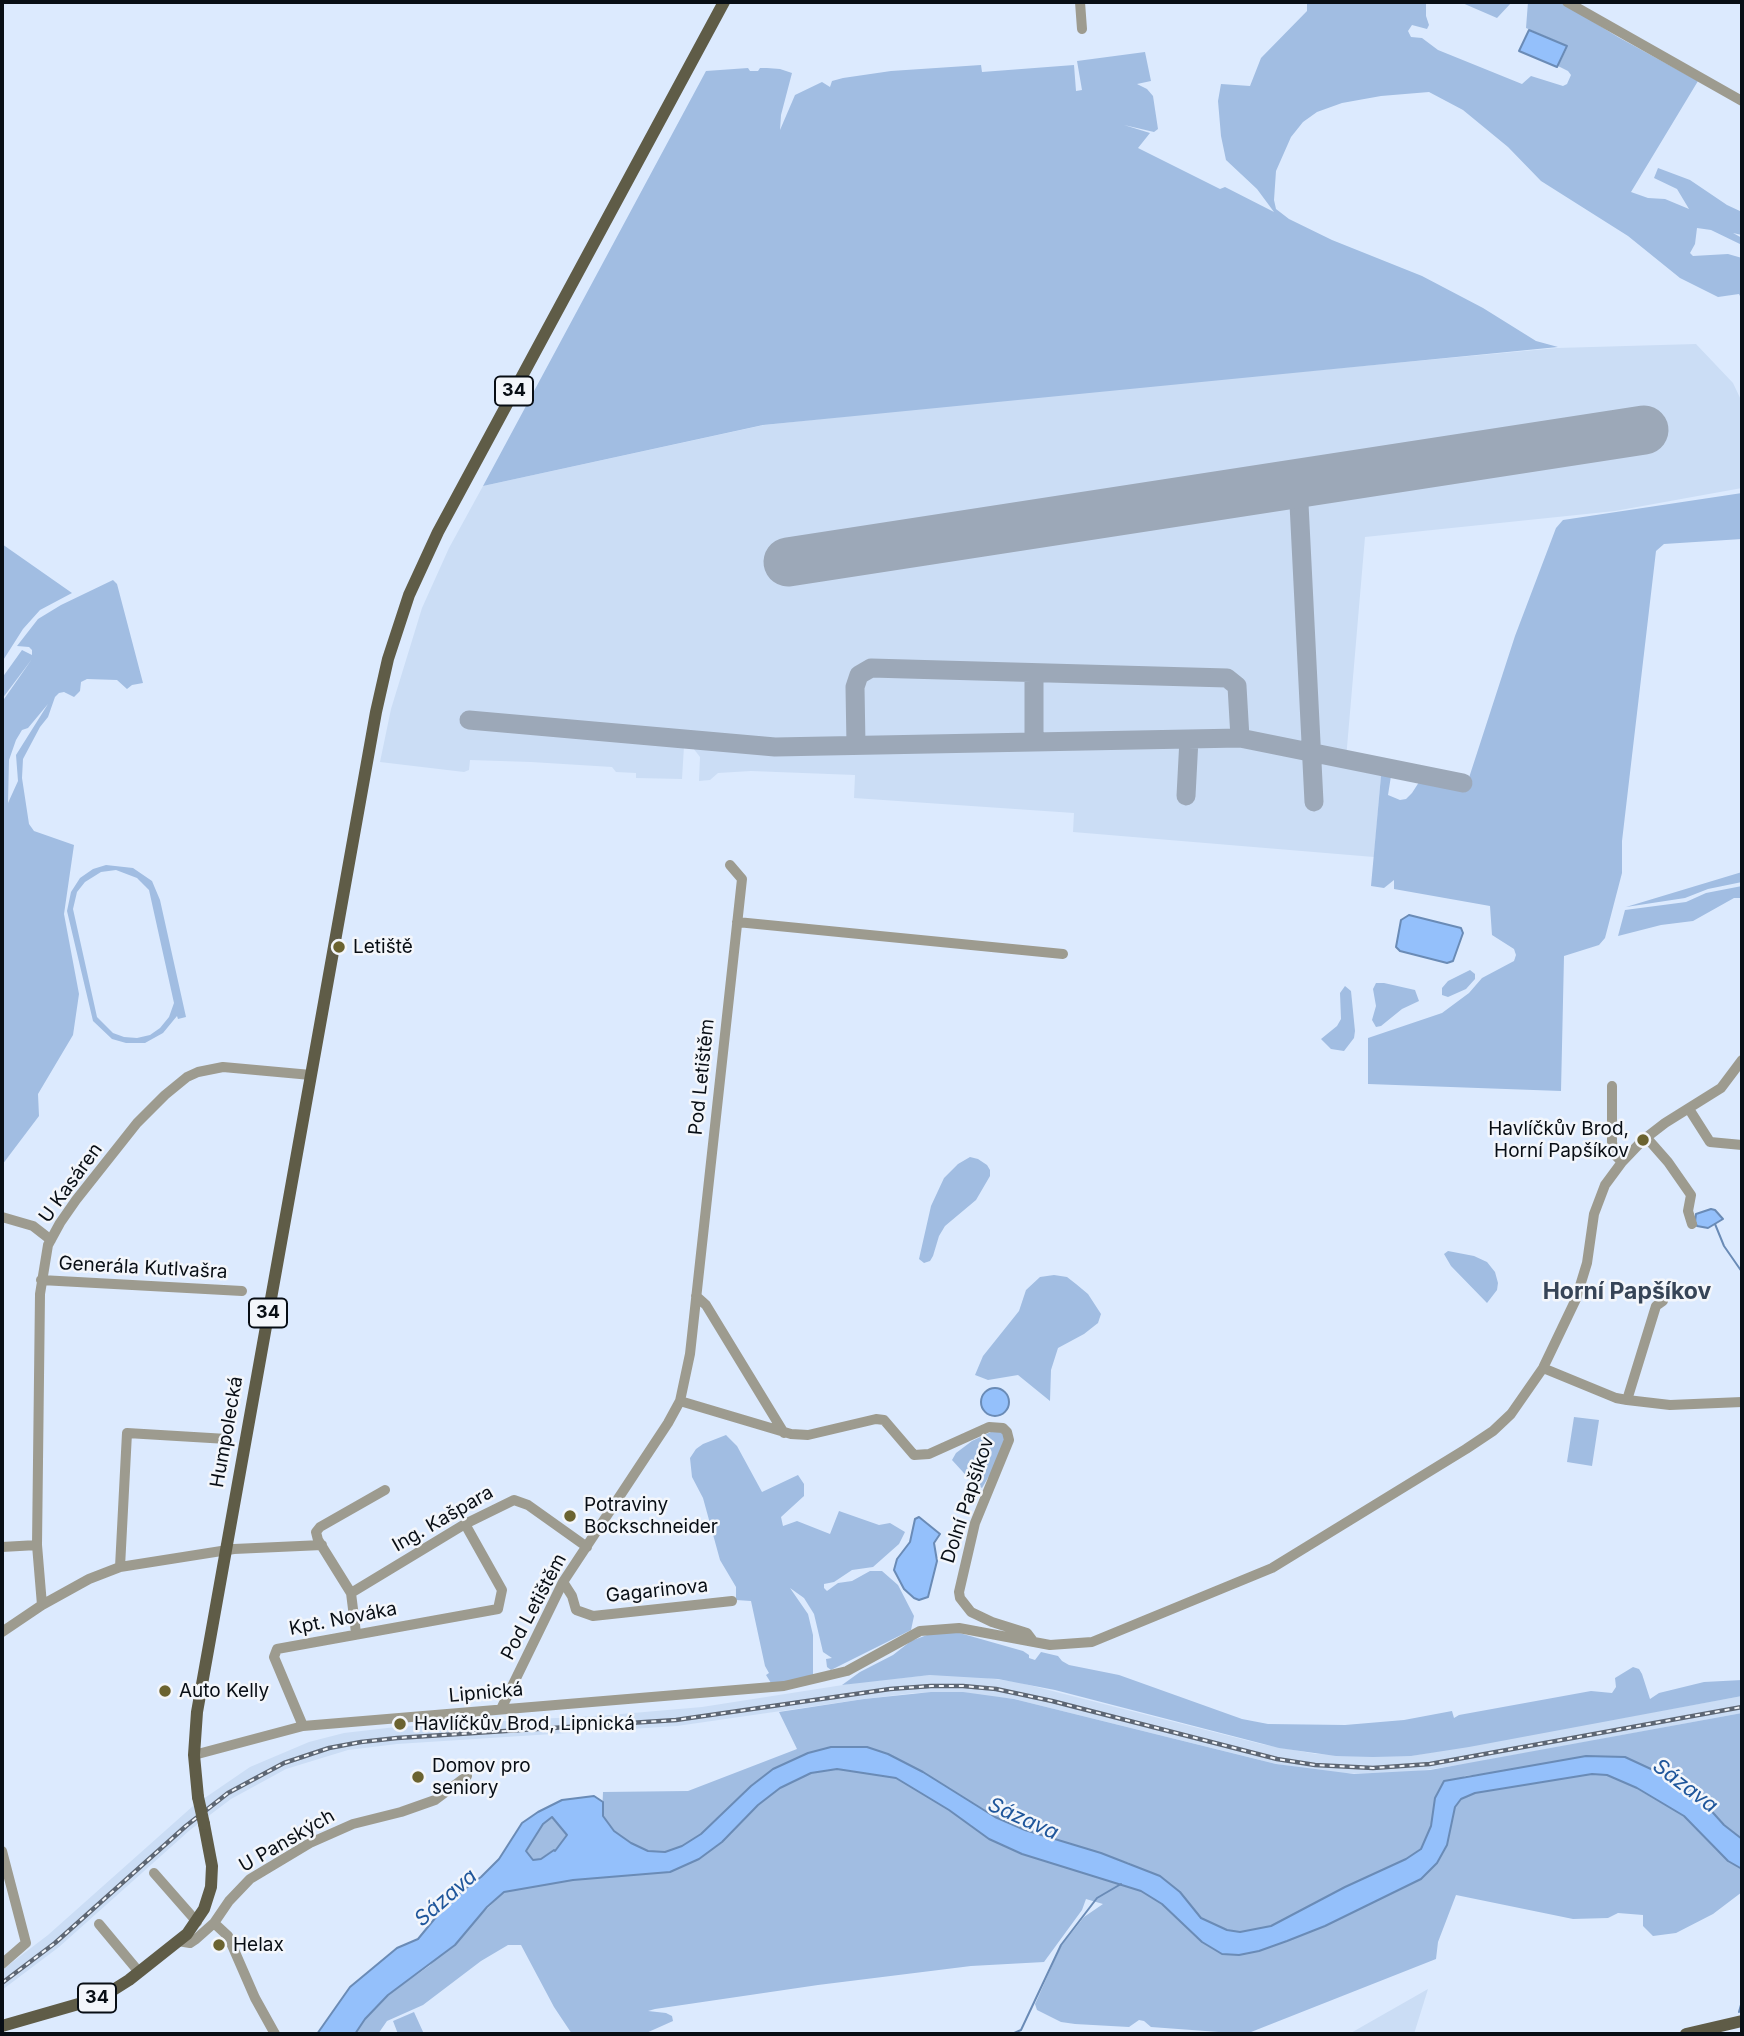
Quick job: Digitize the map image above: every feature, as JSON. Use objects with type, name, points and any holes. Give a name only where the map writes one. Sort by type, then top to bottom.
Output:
[{"type":"main road","name":"34","points":[[311,1075],[376,712],[388,659],[409,595],[450,510],[724,2]]},
{"type":"main road","name":"Humpolecká","points":[[197,1922],[207,1901],[212,1866],[198,1797],[194,1755],[197,1712],[311,1075]]},
{"type":"main road","name":"34","points":[[2,2026],[100,1997],[139,1972],[197,1922]]},
{"type":"main road","points":[[1686,2034],[1742,2021]]},
{"type":"street","points":[[1080,2],[1082,29]]},
{"type":"street","points":[[1567,2],[1742,101]]},
{"type":"street","name":"Pod Letištěm","points":[[501,1709],[564,1583],[680,1401],[690,1354],[742,879],[730,865]]},
{"type":"street","points":[[737,922],[1063,954]]},
{"type":"street","points":[[1742,1060],[1721,1088],[1646,1137],[1605,1185],[1594,1214],[1587,1263],[1576,1299],[1543,1368],[1627,1400],[1670,1405],[1742,1402]]},
{"type":"street","name":"U Kasáren","points":[[43,1605],[37,1545],[41,1280],[51,1240],[76,1200],[129,1133],[165,1095],[187,1077],[223,1067],[311,1075]]},
{"type":"street","points":[[1612,1086],[1612,1142],[1614,1154],[1622,1162]]},
{"type":"street","points":[[1689,1110],[1710,1142],[1742,1145]]},
{"type":"street","points":[[1646,1137],[1691,1195],[1689,1211],[1692,1224]]},
{"type":"street","points":[[2,1217],[33,1226],[51,1240]]},
{"type":"street","name":"Generála Kutlvašra","points":[[41,1280],[242,1291]]},
{"type":"street","points":[[696,1296],[706,1305],[784,1433]]},
{"type":"street","points":[[1627,1400],[1656,1306],[1663,1301]]},
{"type":"street","name":"Lipnická","points":[[194,1755],[303,1726],[784,1686],[847,1671],[920,1631],[960,1628],[1050,1645],[1092,1642],[1272,1568],[1493,1430],[1511,1414],[1543,1368]]},
{"type":"street","name":"Dolní Papšíkov","points":[[680,1401],[784,1433],[808,1435],[876,1419],[884,1420],[910,1452],[919,1456],[989,1427],[1003,1428],[1009,1440],[975,1523],[959,1592],[960,1598],[971,1612],[1027,1633],[1034,1641]]},
{"type":"street","points":[[120,1567],[127,1433],[227,1439]]},
{"type":"street","points":[[356,1633],[351,1593],[316,1535],[318,1529],[385,1490]]},
{"type":"street","name":"Ing. Kašpara","points":[[351,1593],[465,1524],[514,1500],[528,1505],[587,1547]]},
{"type":"street","name":"Kpt. Nováka","points":[[303,1726],[274,1657],[277,1649],[498,1609],[502,1590],[465,1524]]},
{"type":"street","points":[[2,1547],[37,1545]]},
{"type":"street","points":[[2,1632],[89,1579],[120,1567],[260,1547],[306,1548],[322,1545]]},
{"type":"street","name":"Gagarinova","points":[[564,1583],[576,1610],[593,1616],[732,1601]]},
{"type":"street","name":"U Panských","points":[[214,1923],[229,1901],[250,1880],[310,1843],[352,1824],[435,1800],[467,1776]]},
{"type":"street","points":[[2,1851],[26,1944],[2,1964]]},
{"type":"street","points":[[154,1873],[197,1922]]},
{"type":"street","points":[[178,1941],[193,1941],[214,1923],[228,1936],[255,1998],[275,2034]]},
{"type":"street","points":[[99,1924],[139,1972]]},
{"type":"shaded area","points":[[1307,2],[1426,2],[1429,25],[1427,29],[1412,25],[1408,31],[1411,37],[1422,38],[1438,50],[1522,84],[1531,76],[1563,86],[1571,75],[1558,66],[1568,46],[1526,28],[1528,2],[1561,2],[1698,81],[1631,192],[1648,198],[1665,199],[1689,209],[1677,189],[1654,178],[1658,168],[1690,180],[1742,212],[1742,235],[1733,233],[1742,238],[1742,245],[1711,230],[1697,228],[1695,244],[1690,253],[1693,256],[1728,254],[1742,258],[1742,300],[1739,294],[1718,297],[1680,278],[1628,236],[1541,181],[1508,147],[1463,110],[1429,92],[1381,96],[1342,103],[1317,112],[1303,122],[1291,137],[1276,171],[1276,209],[1289,219],[1332,240],[1422,276],[1483,308],[1536,341],[1558,347],[763,425],[483,486],[706,71],[748,68],[750,71],[758,71],[760,68],[767,68],[792,73],[781,115],[780,130],[795,95],[822,82],[830,87],[832,81],[843,78],[891,71],[981,65],[982,72],[1074,65],[1076,91],[1082,90],[1077,61],[1145,52],[1151,81],[1137,84],[1153,96],[1158,129],[1154,132],[1124,125],[1150,133],[1138,148],[1220,189],[1225,187],[1274,212],[1257,189],[1226,160],[1218,101],[1221,84],[1250,86],[1261,58],[1307,11]]},
{"type":"shaded area","points":[[1460,2],[1512,2],[1497,18]]},
{"type":"shaded area","points":[[1529,30],[1567,46],[1557,67],[1519,51]]},
{"type":"shaded area","points":[[1696,344],[1733,383],[1742,402],[1742,488],[1615,511],[1365,537],[1346,759],[1375,765],[1381,776],[1374,857],[1073,832],[1074,813],[854,798],[855,775],[751,771],[718,773],[710,780],[699,781],[700,757],[693,748],[687,746],[684,746],[682,779],[636,778],[636,773],[616,772],[612,767],[531,762],[470,760],[469,770],[464,772],[380,762],[391,709],[422,608],[449,548],[483,486],[764,425],[1037,396],[1557,348]]},
{"type":"shaded area","points":[[1742,493],[1742,539],[1664,544],[1656,551],[1622,841],[1622,873],[1605,938],[1599,945],[1564,956],[1561,1091],[1368,1084],[1368,1038],[1442,1013],[1469,993],[1482,978],[1514,961],[1516,955],[1514,949],[1492,935],[1490,906],[1394,889],[1394,880],[1384,888],[1371,886],[1381,776],[1391,776],[1388,795],[1400,800],[1406,799],[1412,793],[1421,779],[1465,790],[1515,636],[1556,528],[1563,520]]},
{"type":"shaded area","points":[[2,544],[72,593],[40,610],[23,629],[2,662]]},
{"type":"shaded area","points":[[113,580],[117,584],[143,683],[127,689],[117,680],[87,679],[81,682],[80,691],[74,697],[64,692],[59,693],[23,759],[22,778],[29,824],[34,831],[74,845],[64,914],[79,994],[73,1035],[38,1094],[39,1116],[2,1165],[2,702],[32,659],[2,699],[2,678],[22,650],[32,655],[29,647],[17,646],[38,619]],"holes":[[[48,704],[16,755],[18,781],[8,803],[9,760],[16,740],[22,730],[28,728]]]},
{"type":"shaded area","points":[[106,865],[133,868],[152,881],[160,900],[186,1017],[178,1019],[177,1016],[163,1033],[145,1043],[126,1043],[112,1039],[93,1021],[67,911],[71,892],[80,878],[93,869]],"holes":[[[116,870],[137,878],[149,890],[174,1003],[169,1017],[160,1028],[150,1035],[137,1038],[113,1033],[97,1017],[73,909],[77,892],[85,882],[101,872]]]},
{"type":"shaded area","points":[[1742,872],[1742,882],[1708,889],[1685,898],[1626,907]]},
{"type":"shaded area","points":[[1742,886],[1742,898],[1734,898],[1693,921],[1661,925],[1618,936],[1625,910],[1686,902],[1706,893]]},
{"type":"shaded area","points":[[1409,915],[1461,928],[1463,933],[1453,961],[1447,963],[1400,951],[1396,947],[1401,920]]},
{"type":"shaded area","points":[[1470,970],[1475,974],[1475,979],[1466,989],[1448,997],[1442,995],[1442,988],[1448,981]]},
{"type":"shaded area","points":[[1376,983],[1415,990],[1419,1001],[1376,1027],[1372,1020],[1376,1006],[1373,989]]},
{"type":"shaded area","points":[[1345,986],[1351,991],[1355,1031],[1354,1038],[1344,1051],[1331,1049],[1321,1039],[1337,1026],[1341,1019],[1340,993]]},
{"type":"shaded area","points":[[970,1157],[987,1165],[990,1176],[976,1200],[945,1226],[933,1256],[930,1261],[924,1263],[919,1259],[931,1206],[944,1178]]},
{"type":"shaded area","points":[[1711,1209],[1723,1219],[1708,1228],[1697,1226],[1696,1214]]},
{"type":"shaded area","points":[[1448,1251],[1474,1256],[1487,1262],[1495,1272],[1497,1290],[1487,1303],[1451,1266],[1444,1254]]},
{"type":"shaded area","points":[[1040,1277],[1067,1277],[1076,1284],[1088,1294],[1101,1314],[1098,1323],[1058,1348],[1051,1370],[1050,1401],[1018,1375],[988,1380],[975,1375],[983,1356],[1019,1311],[1026,1290]]},
{"type":"shaded area","points":[[995,1388],[1005,1392],[1009,1402],[1005,1412],[995,1416],[985,1412],[981,1402],[985,1392]]},
{"type":"shaded area","points":[[1574,1417],[1599,1420],[1592,1466],[1567,1462]]},
{"type":"shaded area","points":[[995,1430],[1002,1432],[1007,1438],[998,1461],[982,1488],[973,1483],[952,1460],[956,1453],[972,1441]]},
{"type":"shaded area","points":[[726,1435],[737,1446],[762,1492],[798,1475],[804,1484],[804,1496],[781,1517],[783,1526],[797,1521],[830,1534],[839,1511],[879,1525],[890,1523],[905,1532],[899,1544],[873,1567],[852,1570],[834,1582],[824,1584],[824,1588],[827,1591],[838,1583],[852,1581],[870,1571],[882,1571],[898,1585],[914,1616],[911,1630],[831,1670],[827,1667],[826,1659],[832,1658],[823,1652],[814,1614],[804,1598],[790,1588],[808,1614],[813,1635],[813,1675],[803,1680],[771,1683],[766,1675],[769,1673],[765,1666],[751,1601],[736,1600],[736,1587],[720,1560],[703,1498],[692,1477],[690,1458],[696,1449]]},
{"type":"shaded area","points":[[919,1517],[940,1534],[934,1543],[937,1561],[928,1597],[919,1600],[904,1589],[894,1570],[897,1559],[910,1542],[915,1519]]},
{"type":"shaded area","points":[[956,1632],[1023,1651],[1035,1660],[1041,1652],[1058,1656],[1069,1665],[1119,1675],[1242,1719],[1268,1724],[1345,1725],[1404,1720],[1452,1711],[1454,1718],[1591,1691],[1612,1693],[1616,1687],[1615,1678],[1633,1667],[1639,1669],[1642,1674],[1650,1699],[1659,1693],[1704,1682],[1742,1680],[1742,1696],[1469,1747],[1411,1756],[1373,1757],[1336,1756],[1279,1748],[1055,1690],[998,1679],[930,1675],[842,1685],[893,1655],[911,1641],[927,1635]]},
{"type":"shaded area","points":[[930,1675],[964,1675],[1017,1682],[1261,1744],[1316,1754],[1410,1756],[1742,1696],[1742,1713],[1472,1763],[1412,1772],[1373,1774],[1335,1773],[1276,1764],[1014,1699],[946,1692],[864,1699],[677,1726],[397,1744],[348,1750],[286,1769],[231,1799],[190,1830],[59,1947],[2,1990],[2,1970],[48,1935],[193,1806],[250,1767],[309,1742],[344,1733],[396,1727],[702,1707],[862,1682]]},
{"type":"shaded area","points":[[931,1692],[963,1692],[1014,1699],[1276,1764],[1354,1774],[1430,1770],[1742,1713],[1742,1839],[1724,1825],[1707,1806],[1666,1776],[1625,1757],[1586,1756],[1510,1771],[1465,1776],[1435,1798],[1435,1809],[1421,1849],[1271,1926],[1240,1932],[1227,1930],[1201,1918],[1180,1892],[1129,1863],[1025,1830],[995,1817],[923,1772],[867,1747],[831,1747],[808,1753],[773,1769],[751,1786],[701,1834],[682,1846],[665,1852],[648,1851],[631,1843],[613,1831],[602,1816],[603,1792],[688,1791],[797,1749],[779,1712]]},
{"type":"shaded area","points":[[831,1747],[867,1747],[888,1754],[923,1772],[995,1817],[1025,1830],[1101,1853],[1160,1876],[1180,1892],[1201,1918],[1227,1930],[1240,1932],[1271,1926],[1421,1849],[1431,1826],[1435,1798],[1444,1781],[1586,1756],[1625,1757],[1666,1776],[1707,1806],[1724,1825],[1742,1839],[1742,1869],[1728,1861],[1684,1816],[1637,1788],[1607,1775],[1592,1774],[1475,1793],[1461,1799],[1455,1807],[1447,1845],[1437,1863],[1421,1879],[1325,1926],[1287,1941],[1239,1955],[1222,1954],[1202,1942],[1162,1904],[1141,1891],[1022,1854],[989,1839],[949,1810],[896,1778],[837,1769],[811,1773],[780,1788],[758,1805],[722,1842],[699,1859],[670,1872],[573,1880],[504,1892],[487,1907],[455,1945],[388,1995],[355,2034],[317,2034],[350,1987],[397,1948],[418,1939],[450,1900],[481,1877],[499,1859],[522,1823],[538,1812],[562,1800],[594,1796],[603,1802],[603,1816],[614,1831],[648,1851],[665,1852],[682,1846],[701,1834],[751,1786],[773,1769],[808,1753]],"holes":[[[552,1817],[567,1835],[555,1851],[541,1859],[533,1860],[526,1851],[543,1824]]]},
{"type":"shaded area","points":[[837,1769],[896,1778],[949,1810],[989,1839],[1022,1854],[1141,1891],[1162,1904],[1202,1942],[1325,1926],[1421,1879],[1447,1845],[1455,1807],[1461,1799],[1475,1793],[1592,1774],[1607,1775],[1636,1788],[1684,1816],[1728,1861],[1742,1869],[1742,1892],[1713,1914],[1676,1933],[1653,1936],[1643,1926],[1643,1915],[1618,1913],[1608,1918],[1573,1919],[1456,1895],[1438,1942],[1436,1959],[1246,2034],[1151,2027],[1139,2020],[1129,2027],[1075,2024],[1061,2022],[1037,2010],[1035,2004],[1061,1946],[1084,1917],[1103,1904],[1086,1899],[1082,1910],[1044,1962],[971,1966],[655,2009],[648,2011],[666,2013],[672,2016],[673,2021],[644,2034],[572,2034],[554,2007],[521,1945],[508,1945],[481,1961],[423,2005],[387,2021],[378,2034],[355,2034],[388,1995],[429,1966],[504,1892],[699,1859],[722,1842],[758,1805],[780,1788],[811,1773]]},
{"type":"shaded area","points":[[552,1817],[567,1835],[555,1851],[541,1859],[533,1860],[525,1851],[543,1823]]},
{"type":"shaded area","points":[[1428,1989],[1414,2034],[1349,2034]]},
{"type":"shaded area","points":[[414,2012],[424,2034],[398,2034],[393,2021]]},
{"type":"waterway","points":[[1715,1224],[1724,1246],[1742,1272]]},
{"type":"waterway","points":[[1012,2034],[1021,2030],[1061,1945],[1097,1898],[1121,1884]]},
{"type":"waterway","points":[[1739,2012],[1742,2001]]},
{"type":"taxiway","points":[[1298,484],[1314,802]]},
{"type":"taxiway","points":[[856,745],[855,687],[859,675],[871,668],[1227,678],[1237,686],[1240,738]]},
{"type":"taxiway","points":[[1034,673],[1034,741]]},
{"type":"taxiway","points":[[469,720],[775,747],[1240,738],[1463,783]]},
{"type":"taxiway","points":[[1186,796],[1189,739]]},
{"type":"runway","points":[[788,562],[1644,430]]},
{"type":"railway","points":[[2,1983],[55,1943],[186,1826],[228,1793],[284,1763],[329,1748],[361,1742],[676,1720],[890,1689],[963,1686],[996,1689],[1052,1701],[1277,1759],[1315,1765],[1373,1768],[1430,1764],[1742,1707]]},
{"type":"place","name":"Letiště","points":[[339,947]]},
{"type":"place","name":"Havlíčkův Brod, Horní Papšíkov","points":[[1643,1140]]},
{"type":"place","name":"Potraviny Bockschneider","points":[[570,1516]]},
{"type":"place","name":"Auto Kelly","points":[[165,1691]]},
{"type":"place","name":"Havlíčkův Brod, Lipnická","points":[[400,1724]]},
{"type":"place","name":"Domov pro seniory","points":[[418,1777]]},
{"type":"place","name":"Helax","points":[[219,1945]]},
{"type":"district","name":"Horní Papšíkov","points":[[1627,1292]]},
{"type":"water label","name":"Sázava","points":[[1685,1786]]},
{"type":"water label","name":"Sázava","points":[[1023,1819]]},
{"type":"water label","name":"Sázava","points":[[446,1898]]}]
